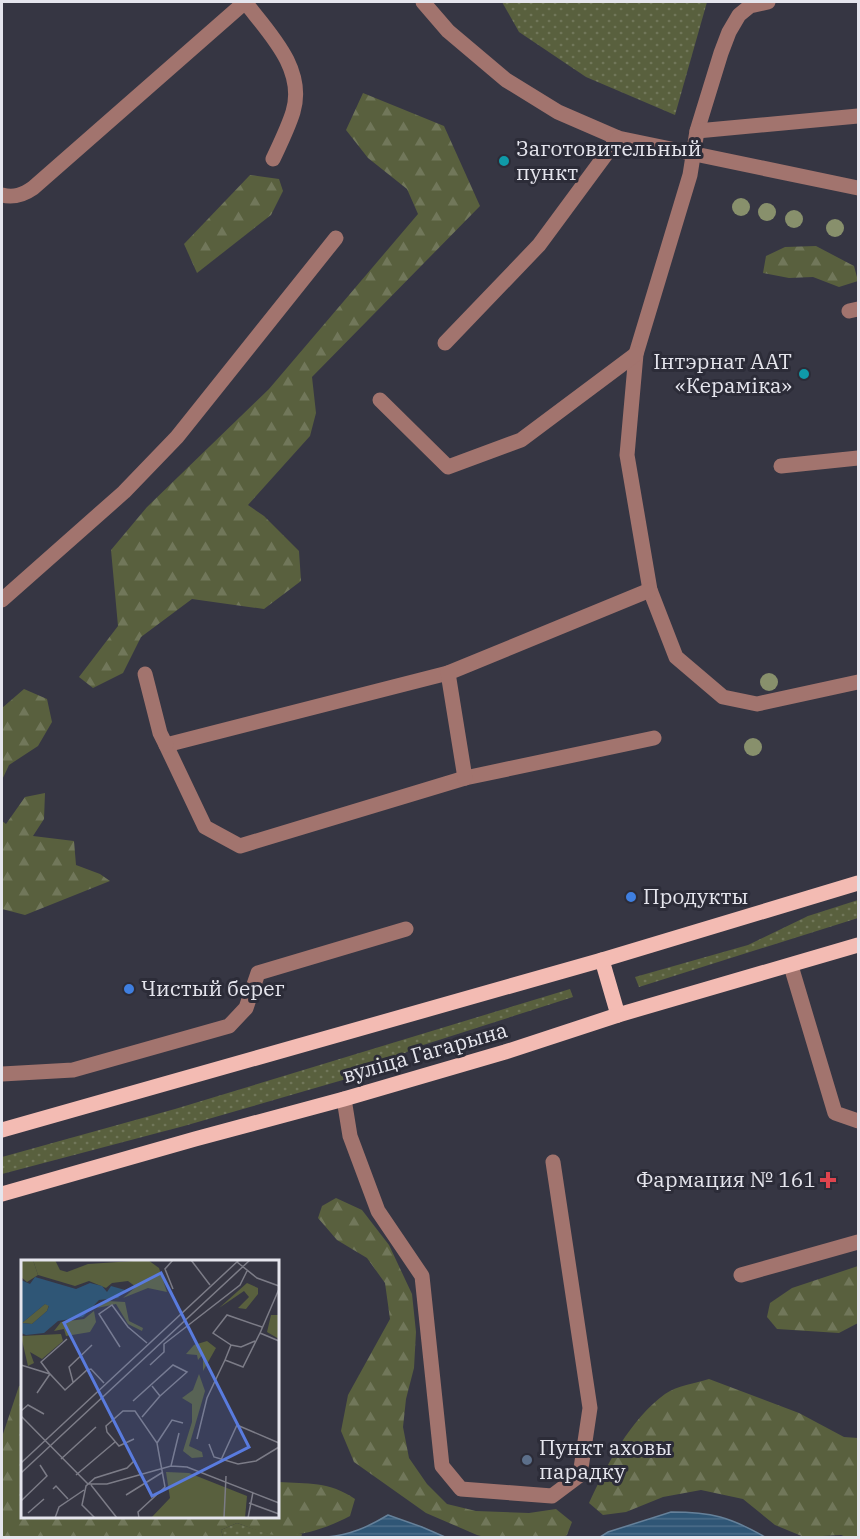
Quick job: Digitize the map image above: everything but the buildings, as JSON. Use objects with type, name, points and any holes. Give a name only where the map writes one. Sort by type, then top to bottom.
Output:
[{"type":"main road","name":"вуліца Гагарына","points":[[2,1130],[602,960],[858,882]]},
{"type":"main road","name":"вуліца Гагарына","points":[[2,1194],[344,1099],[505,1052],[618,1015],[858,945]]},
{"type":"main road","points":[[602,960],[618,1015]]},
{"type":"street","points":[[2,195],[14,197],[23,195],[33,188],[245,2],[283,51],[296,84],[293,110],[273,159]]},
{"type":"street","points":[[423,2],[448,31],[506,80],[558,112],[618,138],[858,188]]},
{"type":"street","points":[[768,2],[750,6],[739,15],[729,32],[697,131],[690,175],[636,354],[627,455],[650,590],[676,657],[723,697],[757,704],[858,682]]},
{"type":"street","points":[[697,131],[858,116]]},
{"type":"street","points":[[445,343],[539,245],[618,138]]},
{"type":"street","points":[[2,600],[124,492],[177,437],[336,238]]},
{"type":"street","points":[[380,400],[448,467],[521,440],[636,354]]},
{"type":"street","points":[[781,466],[858,458]]},
{"type":"street","points":[[166,745],[448,674],[650,590]]},
{"type":"street","points":[[145,674],[160,733],[205,826],[240,846],[465,778],[654,738]]},
{"type":"street","points":[[448,674],[465,778]]},
{"type":"street","points":[[2,1074],[73,1070],[229,1026],[246,1008],[258,973],[406,930]]},
{"type":"street","points":[[790,966],[835,1113],[858,1121]]},
{"type":"street","points":[[344,1099],[350,1136],[378,1210],[422,1276],[442,1466],[461,1489],[552,1496],[580,1475],[590,1408],[553,1162]]},
{"type":"street","points":[[741,1275],[858,1242]]},
{"type":"green space","points":[[502,2],[707,2],[675,115],[586,77],[519,32]]},
{"type":"green space","points":[[363,93],[444,126],[480,206],[312,377],[316,413],[310,436],[248,505],[264,516],[299,551],[301,581],[264,609],[192,599],[141,637],[123,673],[93,688],[79,677],[118,626],[111,550],[147,507],[269,389],[418,214],[407,189],[368,158],[346,130]]},
{"type":"green space","points":[[250,175],[279,179],[283,191],[271,215],[197,273],[184,244]]},
{"type":"green space","points":[[816,246],[854,266],[858,281],[839,287],[813,277],[789,278],[763,273],[766,256],[785,247]]},
{"type":"green space","points":[[24,689],[47,699],[52,722],[38,746],[9,765],[2,780],[2,708]]},
{"type":"green space","points":[[45,793],[44,819],[33,836],[74,841],[76,865],[100,874],[110,881],[25,915],[2,909],[2,821],[6,824],[25,797]]},
{"type":"green space","points":[[858,900],[858,918],[639,987],[635,977],[748,945],[808,916]]},
{"type":"green space","points":[[570,989],[573,997],[417,1047],[360,1075],[184,1126],[2,1174],[2,1157],[175,1109]]},
{"type":"green space","points":[[336,1198],[362,1210],[389,1245],[412,1294],[416,1332],[414,1368],[406,1399],[403,1427],[409,1458],[427,1484],[447,1504],[476,1511],[529,1513],[556,1509],[572,1522],[567,1535],[562,1538],[489,1538],[477,1535],[426,1513],[354,1462],[341,1431],[348,1395],[390,1319],[385,1283],[367,1258],[337,1240],[318,1218],[322,1206]]},
{"type":"green space","points":[[858,1266],[858,1323],[839,1333],[777,1329],[767,1317],[770,1303],[792,1288]]},
{"type":"green space","points":[[709,1379],[799,1413],[844,1437],[858,1438],[858,1537],[841,1535],[804,1537],[775,1525],[743,1499],[701,1490],[663,1497],[626,1512],[603,1515],[589,1503],[630,1430],[652,1405],[675,1389]]},
{"type":"green space","points":[[21,1385],[21,1518],[279,1518],[279,1482],[318,1484],[345,1493],[355,1499],[350,1516],[320,1529],[289,1535],[268,1534],[237,1523],[221,1530],[223,1537],[2,1537],[2,1437]]},
{"type":"green space","points":[[237,1523],[269,1534],[302,1534],[301,1538],[223,1537],[221,1530]]},
{"type":"water","points":[[671,1512],[720,1517],[765,1537],[600,1537],[608,1532]]},
{"type":"water","points":[[388,1515],[445,1537],[327,1537],[359,1530]]},
{"type":"place","name":"Заготовительный пункт","points":[[504,161]]},
{"type":"place","name":"Інтэрнат ААТ «Кераміка»","points":[[804,374]]},
{"type":"place","name":"Продукты","points":[[631,897]]},
{"type":"place","name":"Чистый берег","points":[[129,989]]},
{"type":"place","name":"Фармация № 161","points":[[828,1180]]},
{"type":"place","name":"Пункт аховы парадку","points":[[527,1460]]}]
